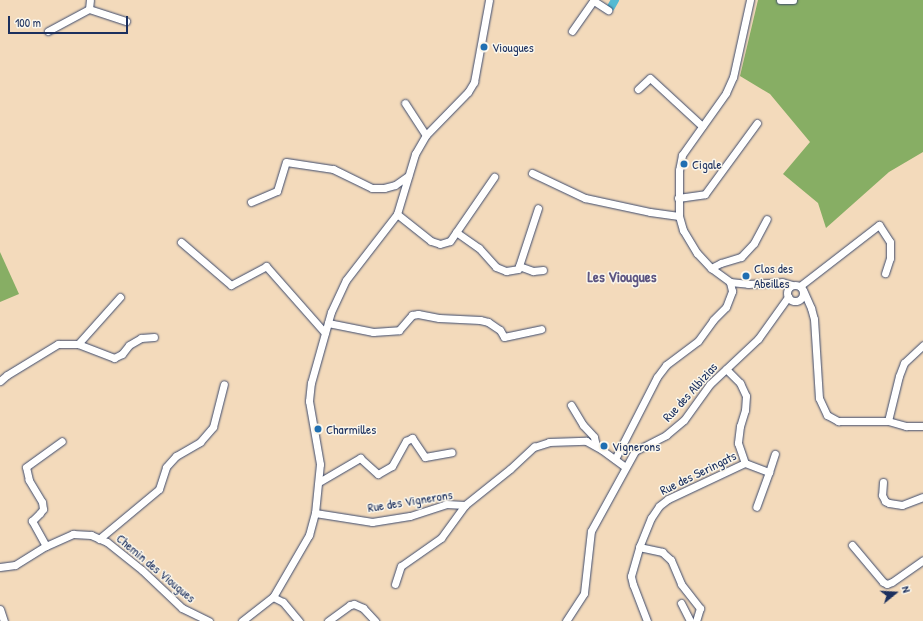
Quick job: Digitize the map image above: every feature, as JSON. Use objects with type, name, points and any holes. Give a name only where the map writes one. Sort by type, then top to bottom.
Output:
[{"type":"street","points":[[89,9],[90,0]]},
{"type":"street","points":[[242,621],[273,597],[309,535],[315,513],[320,464],[309,401],[311,383],[331,312],[346,280],[397,214],[402,203],[415,154],[426,135],[468,92],[474,82],[489,0]]},
{"type":"street","points":[[750,0],[733,77],[726,93],[682,155],[680,162],[678,198],[679,216],[683,230],[697,253],[711,268],[730,282],[748,284],[782,282],[802,289],[811,308],[821,406],[827,415],[838,421],[888,421],[906,426],[923,426]]},
{"type":"street","points":[[780,0],[794,0]]},
{"type":"street","points":[[572,31],[594,1],[608,10]]},
{"type":"street","points":[[48,31],[89,9],[126,21]]},
{"type":"street","points":[[638,89],[650,78],[702,126]]},
{"type":"street","points":[[405,102],[426,135]]},
{"type":"street","points":[[678,198],[705,194],[757,123]]},
{"type":"street","points":[[251,202],[277,191],[286,162],[333,169],[372,188],[384,188],[395,185],[408,176]]},
{"type":"street","points":[[532,173],[585,198],[650,212],[679,216]]},
{"type":"street","points":[[397,214],[431,241],[440,244],[450,241],[494,177]]},
{"type":"street","points":[[456,232],[479,248],[496,267],[506,271],[518,269],[538,208]]},
{"type":"street","points":[[711,268],[721,263],[742,257],[754,243],[767,219]]},
{"type":"street","points":[[782,305],[799,299],[803,295],[802,289],[809,279],[880,226],[890,242],[890,258],[886,273]]},
{"type":"street","points":[[181,242],[231,285],[266,266],[325,333]]},
{"type":"street","points":[[519,266],[533,271],[542,270]]},
{"type":"street","points":[[615,458],[657,376],[666,365],[698,340],[712,320],[726,307],[732,291],[730,282]]},
{"type":"street","points":[[771,283],[788,295],[792,300],[799,299],[811,308]]},
{"type":"street","points":[[788,295],[792,285]]},
{"type":"street","name":"Rue des Albizias","points":[[566,621],[584,593],[591,531],[635,451],[666,435],[684,420],[710,384],[758,339],[788,295]]},
{"type":"street","points":[[78,344],[120,297]]},
{"type":"street","points":[[328,323],[373,332],[400,330],[412,315],[418,314],[439,318],[480,320],[488,322],[500,330],[504,337],[541,329]]},
{"type":"street","points":[[0,381],[7,375],[58,344],[78,344],[114,358],[122,354],[129,345],[141,338],[154,337]]},
{"type":"street","points":[[888,421],[899,376],[904,363],[923,346]]},
{"type":"street","points":[[726,369],[740,383],[746,396],[745,410],[740,426],[738,443],[745,463]]},
{"type":"street","points":[[99,539],[159,489],[166,467],[176,456],[200,442],[213,427],[224,384]]},
{"type":"street","points":[[571,405],[583,424],[594,437],[596,446]]},
{"type":"street","points":[[319,482],[360,458],[378,474],[392,466],[406,441],[412,438],[425,457],[452,452]]},
{"type":"street","name":"Rue des Vignerons","points":[[315,513],[372,522],[410,516],[446,504],[465,504],[510,469],[534,447],[563,440],[586,441],[615,458],[625,467]]},
{"type":"street","points":[[46,546],[32,521],[43,509],[42,502],[29,480],[26,467],[62,441]]},
{"type":"street","points":[[756,507],[775,454]]},
{"type":"street","name":"Rue des Seringats","points":[[648,621],[633,585],[631,576],[639,547],[651,518],[659,506],[668,499],[745,463],[769,472]]},
{"type":"street","points":[[883,482],[882,495],[884,501],[889,503],[902,505],[923,497]]},
{"type":"street","points":[[395,584],[401,566],[440,538],[465,504]]},
{"type":"street","name":"Chemin des Viougues","points":[[0,567],[15,565],[46,546],[73,534],[91,535],[107,542],[142,570],[182,608],[209,621]]},
{"type":"street","points":[[852,545],[882,582],[887,584],[923,560]]},
{"type":"street","points":[[639,547],[662,552],[671,560],[681,584],[700,608],[696,621]]},
{"type":"street","points":[[273,597],[283,602],[299,621]]},
{"type":"street","points":[[682,603],[690,621]]},
{"type":"street","points":[[328,621],[350,605],[354,604],[363,608],[375,621]]},
{"type":"street","points":[[0,609],[4,621]]},
{"type":"green space","points":[[758,0],[923,0],[923,152],[889,172],[826,228],[818,203],[783,174],[810,142],[770,94],[740,76]]},
{"type":"green space","points":[[0,252],[19,294],[0,302]]},
{"type":"waterway","points":[[611,7],[615,0]]},
{"type":"place","name":"Viougues","points":[[484,47]]},
{"type":"place","name":"Cigale","points":[[684,164]]},
{"type":"place","name":"Clos des Abeilles","points":[[746,276]]},
{"type":"place","name":"Charmilles","points":[[318,429]]},
{"type":"place","name":"Vignerons","points":[[604,446]]},
{"type":"district","name":"Les Viougues","points":[[622,277]]}]
